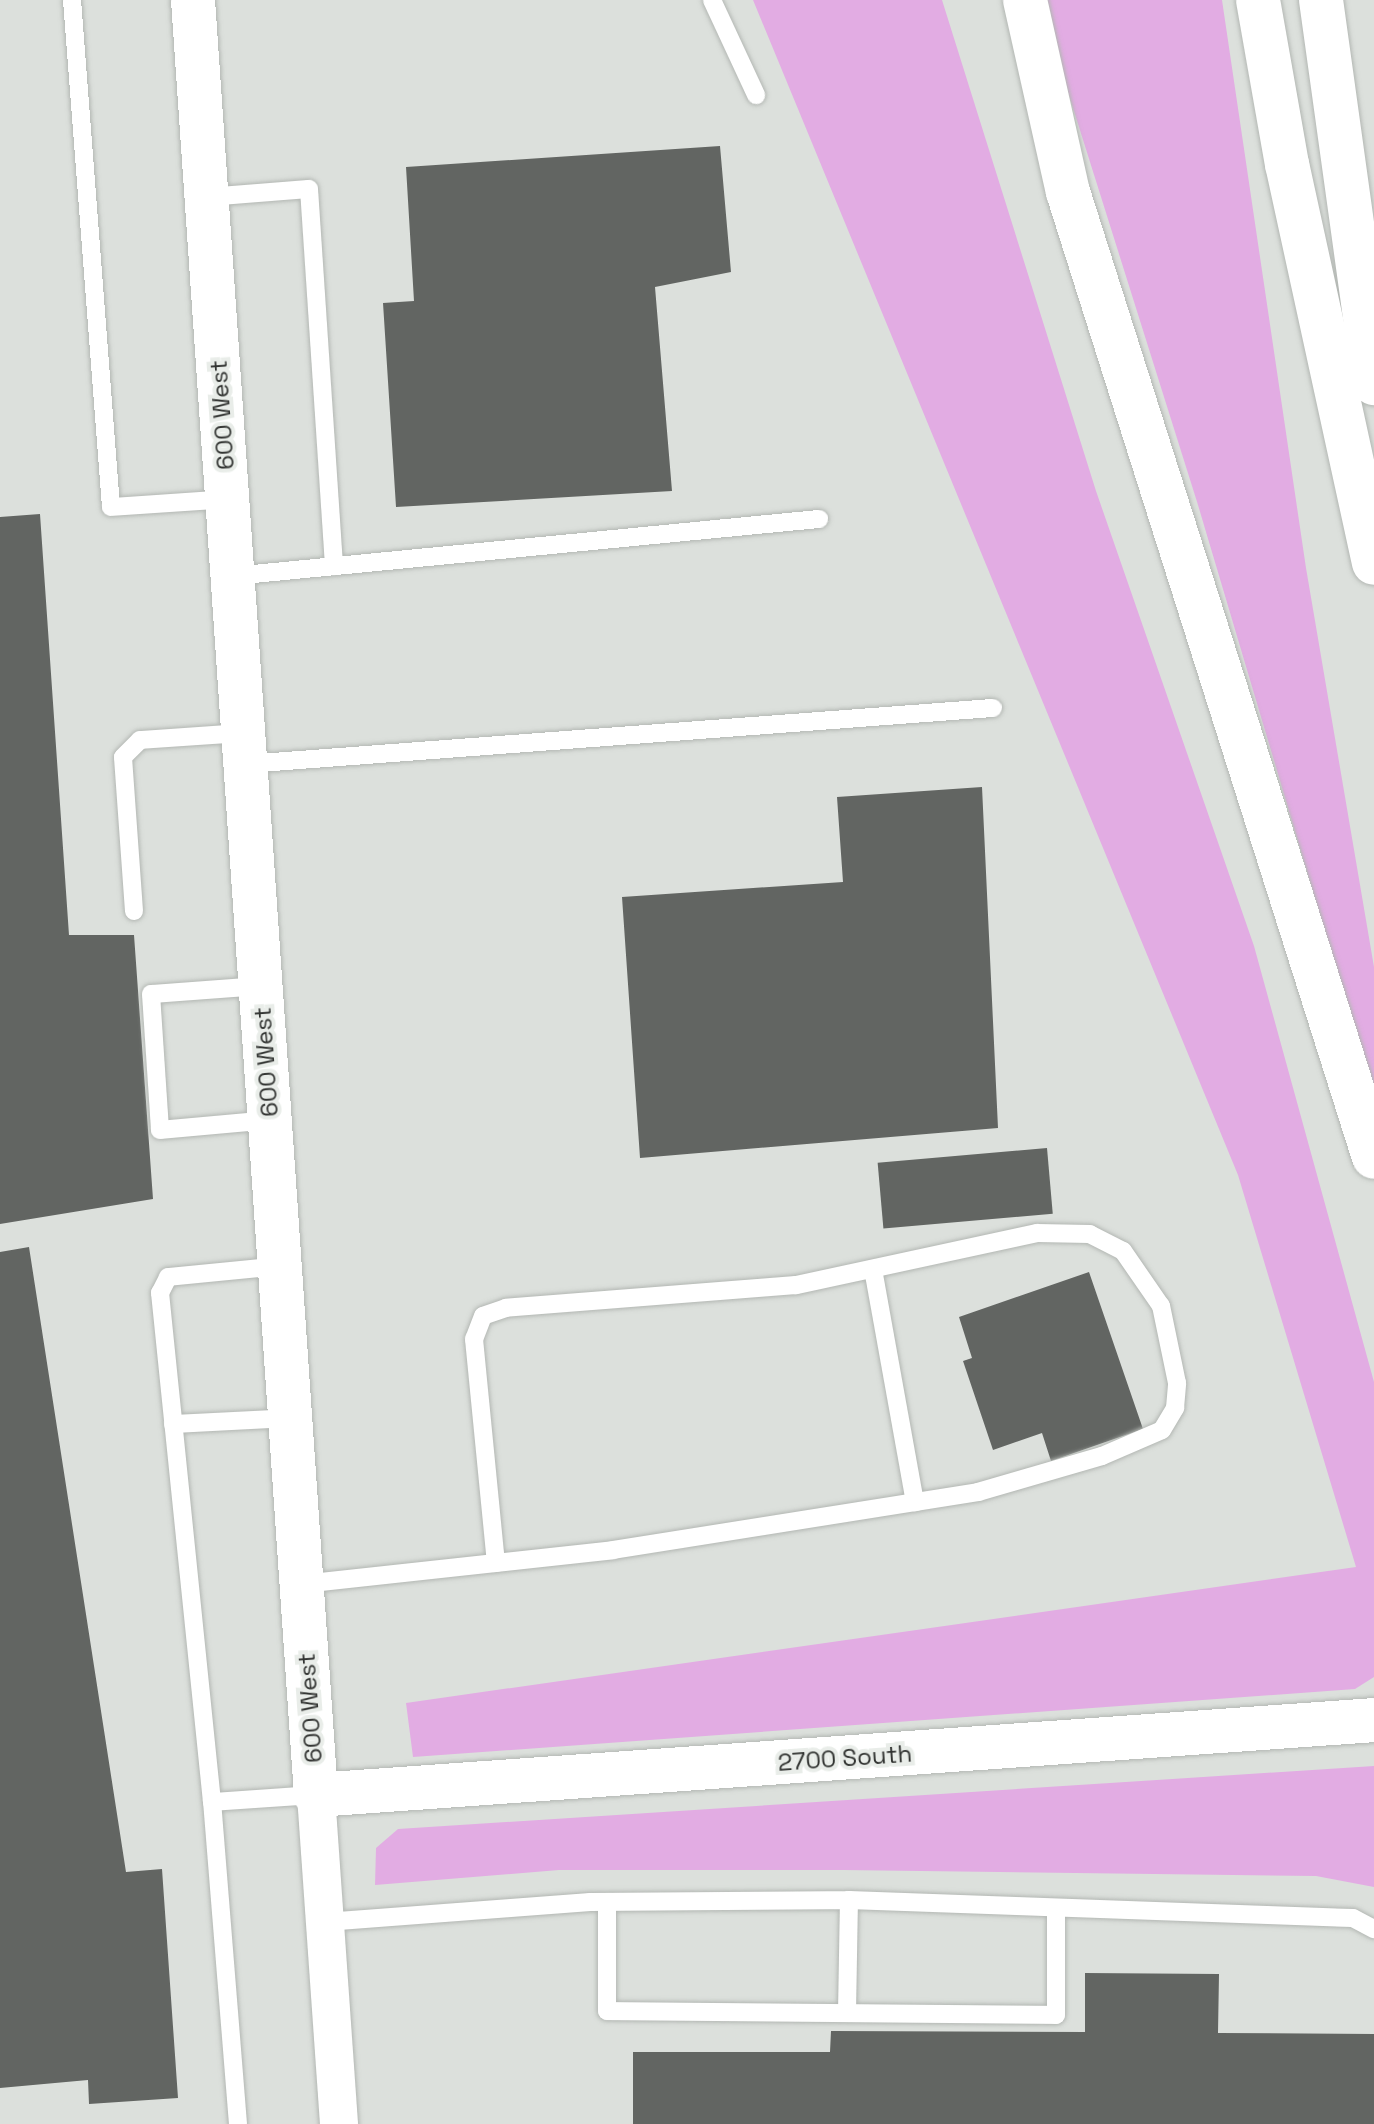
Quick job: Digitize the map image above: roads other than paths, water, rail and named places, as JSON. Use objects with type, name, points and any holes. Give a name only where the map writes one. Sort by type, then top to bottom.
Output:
[{"type":"main road","name":"600 West","points":[[193,0],[316,1795]]},
{"type":"main road","points":[[999,0],[1068,192],[1374,1157]]},
{"type":"main road","points":[[1025,0],[1068,192]]},
{"type":"main road","points":[[1258,0],[1287,164],[1374,563]]},
{"type":"main road","points":[[1321,0],[1374,383]]},
{"type":"main road","name":"2700 South","points":[[316,1795],[1363,1721]]},
{"type":"street","name":"600 West","points":[[316,1795],[339,2124]]},
{"type":"lane","points":[[72,0],[111,507],[228,499]]},
{"type":"lane","points":[[712,0],[756,95]]},
{"type":"lane","points":[[207,197],[309,189],[334,566]]},
{"type":"lane","points":[[233,576],[819,519]]},
{"type":"lane","points":[[134,911],[123,757],[140,740],[245,749],[993,708]]},
{"type":"lane","points":[[261,986],[151,994],[160,1130],[270,1120]]},
{"type":"lane","points":[[302,1584],[496,1563],[613,1550],[978,1492],[1102,1456],[1162,1430],[1175,1408],[1177,1383],[1161,1306],[1123,1251],[1090,1234],[1037,1233],[796,1285],[506,1308],[483,1316],[474,1339],[496,1563]]},
{"type":"lane","points":[[238,2124],[212,1802],[160,1293],[168,1277],[280,1266]]},
{"type":"lane","points":[[873,1269],[915,1502]]},
{"type":"lane","points":[[173,1424],[291,1418]]},
{"type":"lane","points":[[212,1802],[316,1795]]},
{"type":"lane","points":[[325,1922],[607,1902],[849,1900],[1353,1918],[1374,1929]]},
{"type":"lane","points":[[847,2013],[849,1900]]},
{"type":"lane","points":[[607,1902],[607,2011],[1056,2015],[1056,1908]]}]
